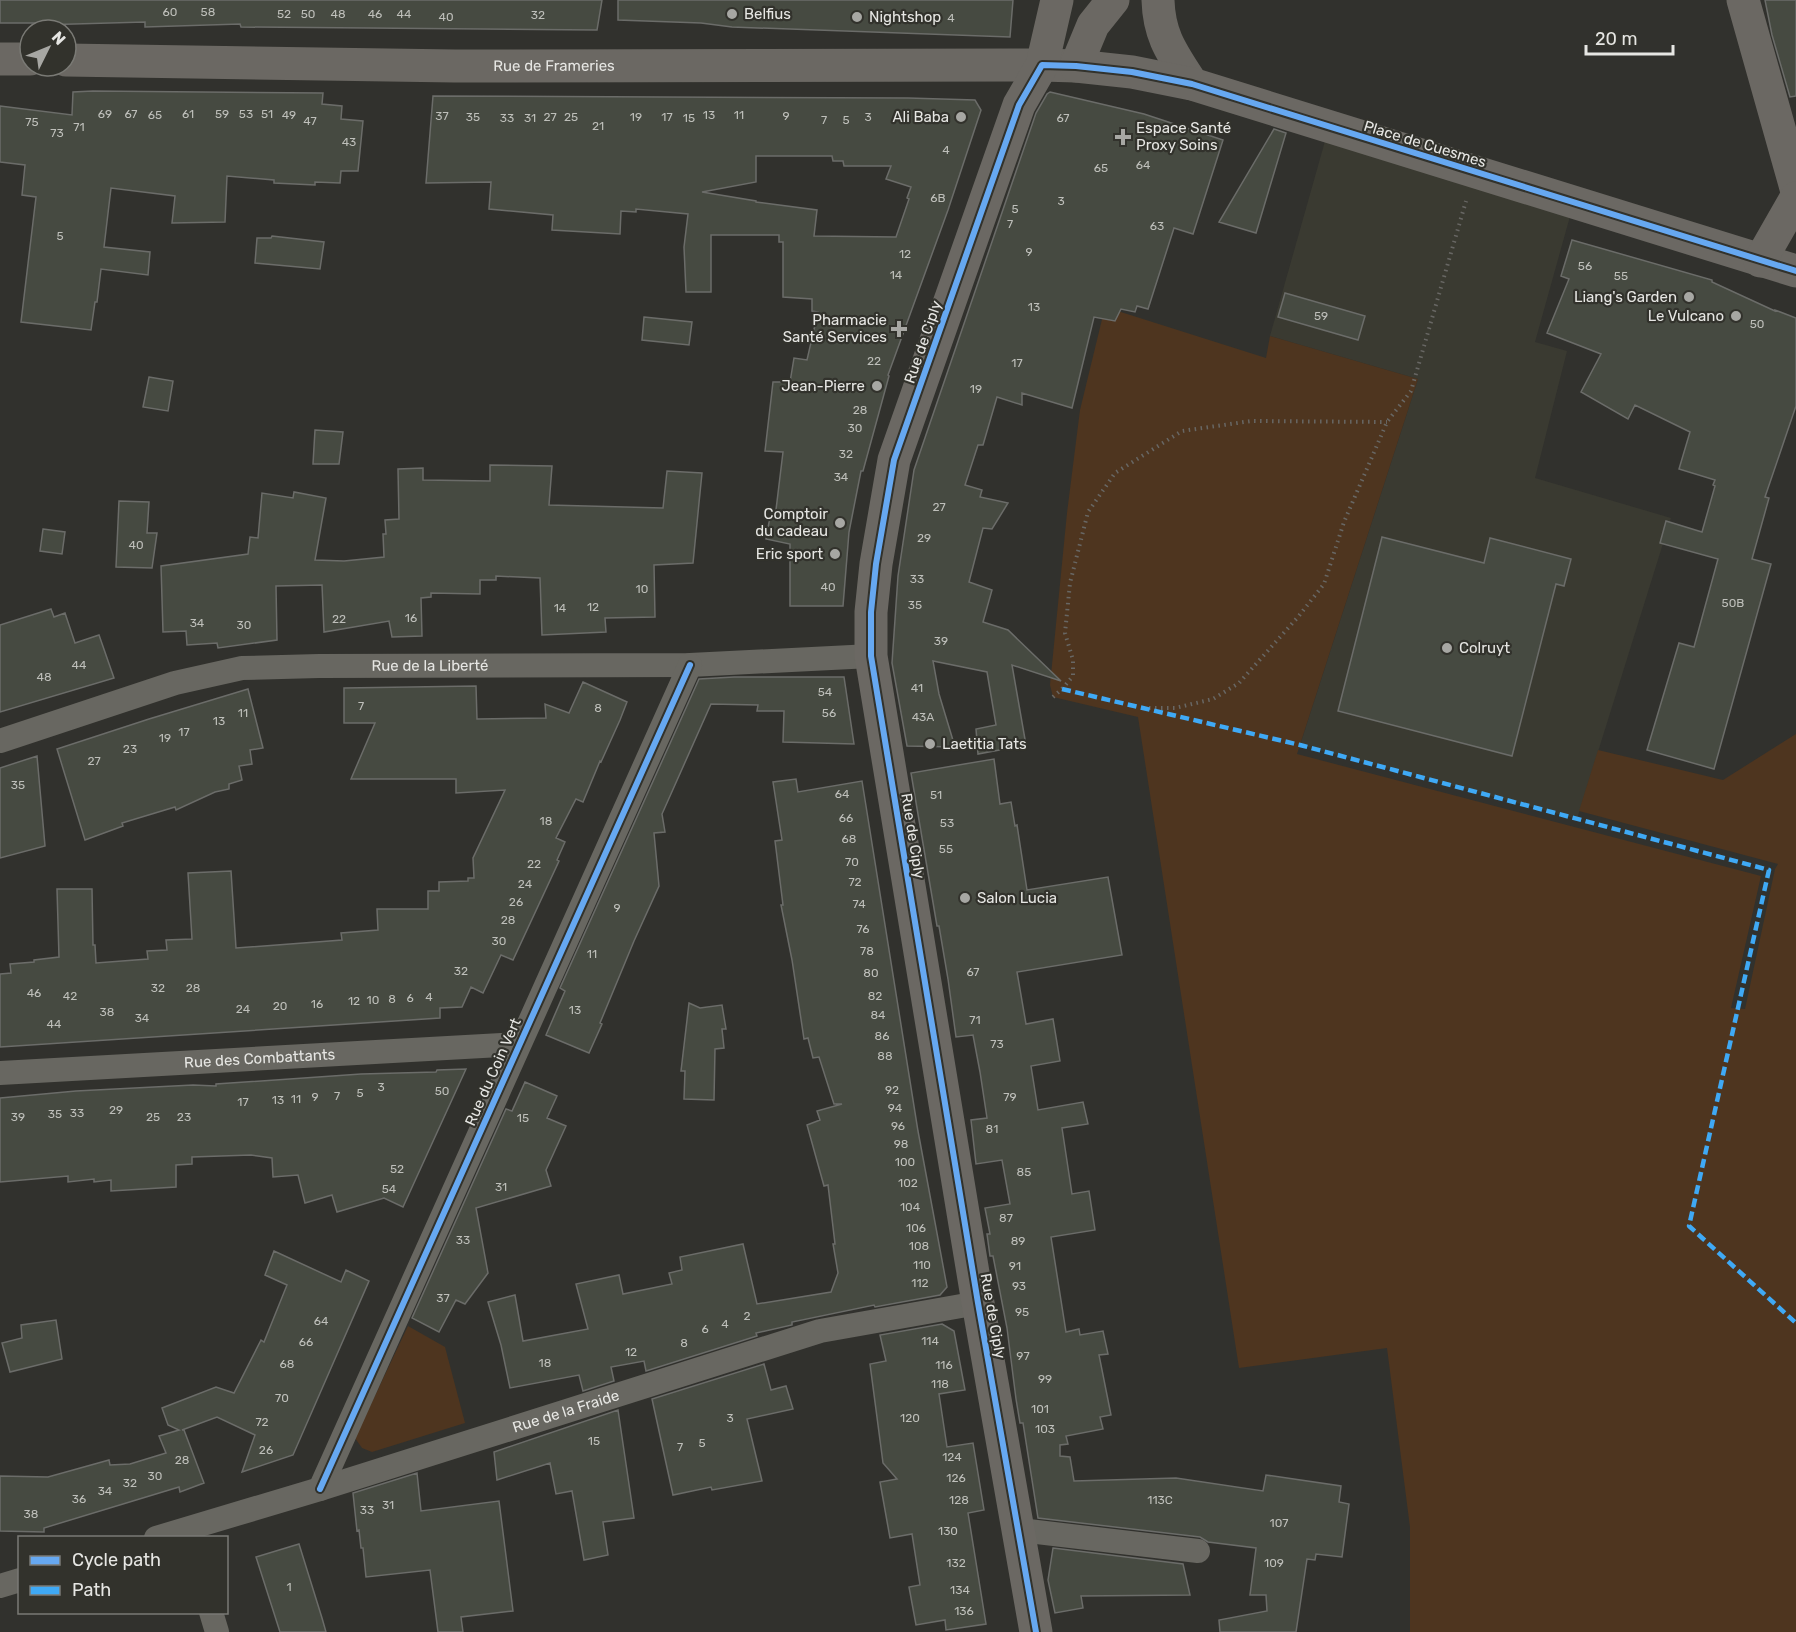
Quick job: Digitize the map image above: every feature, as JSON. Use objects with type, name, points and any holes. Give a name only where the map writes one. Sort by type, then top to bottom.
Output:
[{"type":"street","points":[[1042,65],[1057,0]]},
{"type":"street","points":[[1076,66],[1093,25],[1113,0]]},
{"type":"street","points":[[1158,0],[1158,19],[1166,43],[1192,84]]},
{"type":"street","points":[[1743,0],[1796,188]]},
{"type":"street","points":[[0,59],[18,59]]},
{"type":"street","name":"Rue de Frameries","points":[[78,60],[434,66],[1042,65]]},
{"type":"street","name":"Place de Cuesmes","points":[[1042,65],[1132,72],[1192,84],[1796,271]]},
{"type":"street","name":"Rue de Ciply","points":[[1036,1632],[1020,1530],[978,1303],[871,656],[871,612],[876,564],[894,460],[1019,105],[1042,65]]},
{"type":"street","points":[[1760,261],[1796,198]]},
{"type":"street","name":"Rue de la Liberté","points":[[0,741],[175,683],[242,668],[690,665],[871,656]]},
{"type":"street","name":"Rue du Coin Vert","points":[[320,1489],[690,665]]},
{"type":"street","name":"Rue des Combattants","points":[[0,1073],[519,1044]]},
{"type":"street","name":"Rue de la Fraide","points":[[167,1536],[184,1533],[820,1331],[978,1303]]},
{"type":"street","points":[[1020,1530],[1198,1551]]},
{"type":"street","points":[[0,1586],[18,1581]]},
{"type":"street","points":[[212,1614],[217,1632]]},
{"type":"path","points":[[1143,708],[1176,708],[1214,699],[1239,683],[1324,584],[1344,522],[1387,422],[1411,391],[1475,172]]},
{"type":"path","points":[[1053,697],[1073,676],[1073,660],[1065,633],[1070,583],[1088,512],[1114,473],[1182,430],[1251,421],[1387,422]]},
{"type":"shaded area","points":[[1329,127],[1574,202],[1535,342],[1567,351],[1535,478],[1671,518],[1577,819],[1300,745],[1418,379],[1270,336]]},
{"type":"shaded area","points":[[1105,307],[1266,358],[1270,336],[1418,379],[1297,754],[1761,876],[1731,1008],[1745,1009],[1775,869],[1778,864],[1579,811],[1598,750],[1723,780],[1796,734],[1796,1632],[1410,1632],[1410,1527],[1387,1348],[1239,1368],[1138,717],[1053,697],[1050,685],[1080,410]]},
{"type":"shaded area","points":[[408,1326],[445,1347],[465,1423],[372,1452],[362,1448],[355,1438]]},
{"type":"building","points":[[0,0],[602,0],[597,30],[241,27],[240,24],[145,27],[145,22],[78,24],[78,18],[18,18],[18,23],[0,23]]},
{"type":"building","points":[[618,0],[1013,0],[1010,37],[732,27],[701,23],[618,20]]},
{"type":"building","points":[[1765,0],[1796,0],[1796,96],[1790,97],[1772,35]]},
{"type":"building","points":[[73,92],[323,93],[322,104],[342,106],[341,119],[363,121],[358,171],[341,171],[340,183],[315,182],[315,185],[274,183],[274,180],[227,176],[225,222],[172,223],[175,196],[111,188],[104,247],[150,252],[148,275],[101,269],[91,330],[21,322],[36,197],[22,195],[25,165],[0,162],[0,106],[72,115]]},
{"type":"building","points":[[1050,92],[1144,114],[1223,140],[1193,234],[1174,228],[1148,309],[1137,306],[1135,312],[1121,309],[1115,321],[1094,317],[1072,408],[1022,393],[1022,405],[997,397],[983,445],[978,445],[965,485],[982,490],[980,497],[1008,503],[992,529],[983,528],[969,582],[992,590],[983,622],[1008,630],[1061,681],[1012,665],[1026,745],[978,754],[976,729],[996,725],[987,672],[933,661],[939,694],[955,747],[907,746],[892,663],[898,576],[914,470],[1036,113]]},
{"type":"building","points":[[433,96],[975,100],[981,110],[948,210],[888,375],[863,471],[861,471],[849,532],[843,606],[790,606],[790,544],[766,539],[770,517],[775,518],[783,452],[765,451],[773,382],[790,382],[794,358],[807,360],[818,312],[812,311],[812,299],[783,297],[783,242],[779,242],[779,235],[711,235],[711,292],[686,292],[684,247],[688,214],[636,209],[636,212],[621,211],[620,234],[552,230],[553,215],[489,209],[491,182],[426,183]],"holes":[[[756,156],[832,156],[833,161],[843,161],[844,166],[891,166],[886,179],[911,187],[896,237],[814,236],[817,210],[702,192],[756,182]]]},
{"type":"building","points":[[1274,129],[1286,133],[1256,233],[1219,222]]},
{"type":"building","points":[[272,236],[324,242],[320,269],[255,263],[257,238],[271,238]]},
{"type":"building","points":[[1572,240],[1712,280],[1775,311],[1796,318],[1796,406],[1765,497],[1769,498],[1752,559],[1771,564],[1714,769],[1647,750],[1679,643],[1694,647],[1718,559],[1660,543],[1666,521],[1702,532],[1715,480],[1679,469],[1690,432],[1635,405],[1628,419],[1581,392],[1601,354],[1547,333],[1569,279],[1561,276]]},
{"type":"building","points":[[1285,293],[1365,316],[1358,340],[1278,317]]},
{"type":"building","points":[[644,317],[692,322],[689,345],[642,340]]},
{"type":"building","points":[[149,377],[173,381],[168,411],[143,407]]},
{"type":"building","points":[[315,430],[343,432],[339,464],[313,464]]},
{"type":"building","points":[[490,465],[552,466],[549,505],[663,508],[667,471],[702,473],[693,563],[654,565],[655,617],[605,618],[606,632],[542,635],[540,578],[496,576],[496,580],[480,580],[480,594],[431,593],[431,597],[421,598],[422,636],[392,637],[389,621],[324,632],[322,585],[276,586],[277,640],[218,648],[217,643],[187,645],[186,631],[163,632],[161,566],[248,554],[250,537],[258,538],[262,493],[293,498],[294,492],[326,498],[315,560],[344,561],[384,557],[385,520],[399,519],[398,469],[423,468],[423,480],[490,481]]},
{"type":"building","points":[[119,501],[149,502],[147,533],[157,533],[152,568],[116,567]]},
{"type":"building","points":[[43,529],[65,532],[62,554],[40,551]]},
{"type":"building","name":"Colruyt","points":[[1382,537],[1484,563],[1490,538],[1571,559],[1564,586],[1556,584],[1512,756],[1338,711]]},
{"type":"building","points":[[51,609],[54,617],[65,613],[75,643],[99,635],[114,678],[0,712],[0,625]]},
{"type":"building","points":[[844,677],[854,744],[783,742],[784,711],[757,711],[758,705],[711,704],[662,814],[665,832],[654,833],[659,886],[589,1053],[546,1035],[565,991],[560,988],[699,679]]},
{"type":"building","points":[[583,682],[627,702],[583,802],[576,799],[556,838],[565,842],[557,860],[559,861],[513,960],[501,955],[483,993],[471,987],[462,1007],[440,1008],[440,1018],[0,1047],[0,974],[11,973],[10,964],[59,957],[57,889],[92,889],[93,945],[95,945],[96,963],[148,959],[147,951],[167,950],[166,940],[192,939],[188,873],[231,871],[236,948],[342,940],[341,933],[378,930],[377,909],[428,909],[428,891],[439,891],[439,882],[468,881],[468,878],[474,878],[473,858],[505,790],[456,793],[456,779],[351,779],[375,723],[344,723],[344,688],[476,686],[477,719],[546,718],[545,704],[569,713]]},
{"type":"building","points":[[248,689],[263,748],[250,750],[252,764],[239,766],[242,780],[229,784],[229,789],[215,792],[176,810],[175,807],[122,823],[123,826],[85,840],[57,749]]},
{"type":"building","points":[[37,756],[45,846],[0,858],[0,768]]},
{"type":"building","points":[[994,759],[1000,804],[1011,802],[1015,826],[1017,825],[1027,890],[1108,877],[1122,955],[1017,972],[1026,1024],[1053,1019],[1060,1061],[1031,1066],[1038,1110],[1083,1102],[1088,1124],[1062,1128],[1072,1194],[1089,1191],[1095,1230],[1051,1237],[1066,1332],[1079,1329],[1080,1335],[1103,1331],[1108,1354],[1099,1355],[1111,1415],[1100,1417],[1103,1429],[1066,1436],[1068,1444],[1060,1445],[1060,1456],[1070,1457],[1074,1481],[1176,1478],[1263,1491],[1266,1475],[1341,1486],[1339,1502],[1349,1504],[1342,1557],[1316,1554],[1315,1560],[1307,1559],[1296,1632],[1220,1632],[1219,1620],[1267,1611],[1266,1595],[1250,1595],[1256,1548],[1208,1542],[1200,1537],[1038,1518],[1023,1423],[1020,1423],[1016,1399],[1007,1328],[987,1234],[990,1234],[985,1208],[1010,1204],[1002,1160],[976,1164],[971,1120],[987,1118],[980,1072],[973,1035],[956,1037],[939,926],[937,926],[911,773]]},
{"type":"building","points":[[796,779],[798,792],[862,781],[918,1131],[947,1287],[940,1295],[875,1307],[874,1305],[792,1322],[792,1325],[756,1333],[757,1336],[646,1371],[644,1361],[611,1367],[614,1381],[583,1391],[579,1375],[510,1388],[501,1345],[488,1302],[515,1295],[523,1341],[588,1329],[576,1284],[619,1275],[623,1294],[672,1284],[669,1273],[682,1270],[680,1257],[743,1244],[757,1304],[831,1292],[838,1273],[828,1185],[824,1186],[807,1125],[820,1120],[817,1111],[842,1104],[834,1104],[819,1057],[813,1058],[808,1038],[804,1039],[781,905],[783,905],[775,841],[782,840],[773,782]]},
{"type":"building","points":[[689,1003],[700,1008],[722,1005],[726,1029],[722,1029],[724,1048],[715,1049],[714,1100],[684,1099],[685,1071],[681,1071]]},
{"type":"building","points":[[466,1069],[403,1207],[384,1198],[337,1212],[332,1195],[305,1203],[298,1175],[273,1177],[272,1158],[251,1155],[192,1157],[192,1164],[176,1165],[176,1187],[111,1191],[111,1180],[68,1182],[68,1176],[0,1182],[0,1098],[76,1091],[193,1085],[216,1086],[216,1084],[361,1074]]},
{"type":"building","points":[[525,1082],[557,1096],[547,1118],[566,1126],[546,1170],[551,1186],[476,1208],[488,1273],[465,1304],[456,1300],[439,1332],[412,1318],[506,1109],[512,1111]]},
{"type":"building","points":[[274,1251],[341,1282],[346,1270],[369,1281],[293,1455],[242,1472],[255,1435],[217,1417],[182,1430],[184,1430],[204,1483],[180,1492],[179,1487],[44,1528],[44,1532],[0,1531],[0,1476],[48,1477],[109,1460],[110,1465],[130,1464],[166,1453],[159,1436],[179,1430],[168,1425],[162,1408],[216,1387],[234,1393],[261,1340],[264,1342],[287,1285],[265,1275]]},
{"type":"building","points":[[56,1320],[62,1359],[10,1372],[2,1343],[22,1338],[21,1325]]},
{"type":"building","points":[[942,1324],[954,1331],[965,1390],[939,1394],[947,1447],[973,1443],[984,1510],[968,1513],[986,1624],[946,1630],[945,1620],[916,1625],[909,1587],[920,1585],[912,1534],[890,1538],[880,1482],[897,1479],[883,1463],[870,1364],[886,1361],[880,1335]]},
{"type":"building","points":[[764,1364],[771,1390],[786,1386],[793,1409],[747,1419],[762,1481],[712,1490],[711,1487],[673,1495],[652,1399]]},
{"type":"building","points":[[618,1410],[634,1518],[603,1522],[608,1555],[584,1560],[572,1491],[556,1494],[550,1463],[497,1480],[494,1452]]},
{"type":"building","points":[[417,1473],[421,1511],[499,1501],[513,1611],[461,1617],[463,1632],[438,1632],[430,1570],[366,1577],[363,1548],[361,1548],[359,1530],[357,1531],[353,1493]]},
{"type":"building","points":[[299,1544],[326,1632],[280,1632],[256,1557]]},
{"type":"building","points":[[1053,1548],[1183,1564],[1190,1595],[1081,1596],[1083,1608],[1055,1613],[1048,1580]]},
{"type":"marked path","points":[[1062,689],[1300,745],[1769,870],[1689,1226],[1796,1323]]},
{"type":"cycle path","points":[[1036,1632],[978,1303],[871,656],[871,612],[876,564],[894,460],[1019,105],[1042,65],[1132,72],[1192,84],[1796,271]]},
{"type":"cycle path","points":[[320,1489],[690,665]]},
{"type":"place","name":"Belfius","points":[[732,14]]},
{"type":"place","name":"Nightshop","points":[[857,17]]},
{"type":"place","name":"Ali Baba","points":[[961,117]]},
{"type":"place","name":"Espace Santé Proxy Soins","points":[[1123,137]]},
{"type":"place","name":"Liang's Garden","points":[[1689,297]]},
{"type":"place","name":"Le Vulcano","points":[[1736,316]]},
{"type":"place","name":"Pharmacie Santé Services","points":[[899,329]]},
{"type":"place","name":"Jean-Pierre","points":[[877,386]]},
{"type":"place","name":"Comptoir du cadeau","points":[[840,523]]},
{"type":"place","name":"Eric sport","points":[[835,554]]},
{"type":"place","name":"Colruyt","points":[[1447,648]]},
{"type":"place","name":"Laetitia Tats","points":[[930,744]]},
{"type":"place","name":"Salon Lucia","points":[[965,898]]}]
